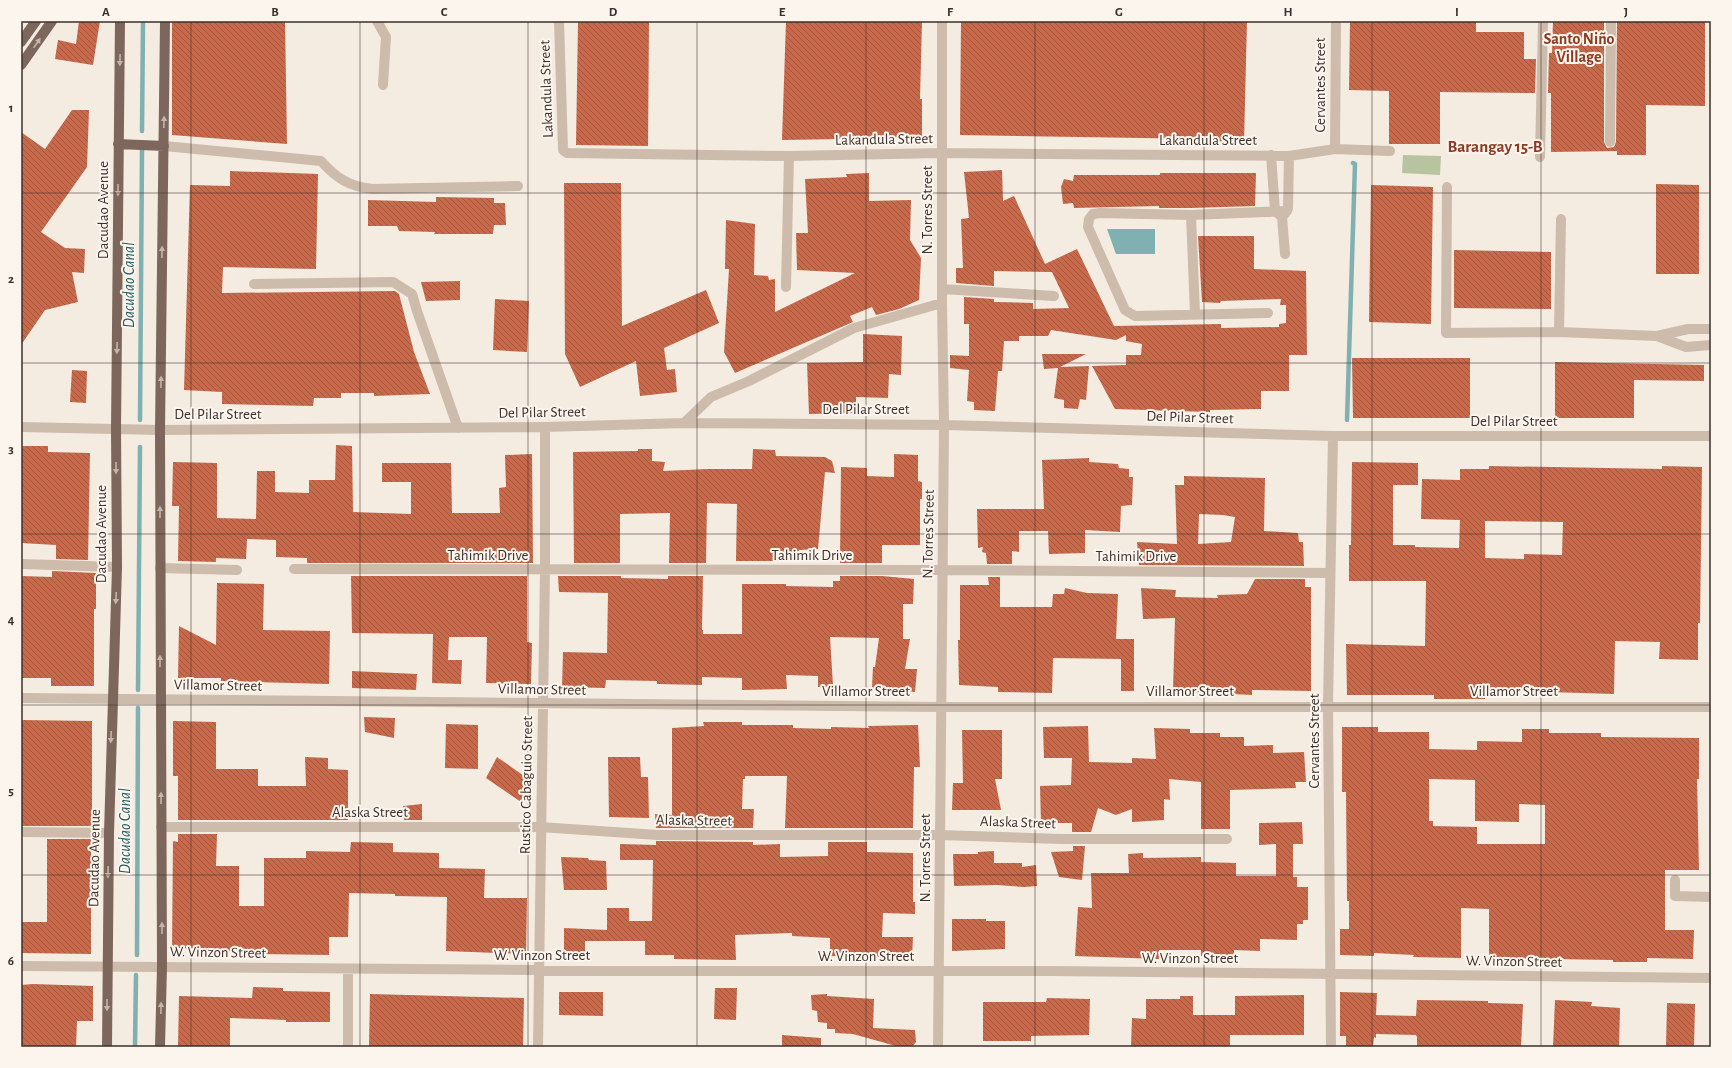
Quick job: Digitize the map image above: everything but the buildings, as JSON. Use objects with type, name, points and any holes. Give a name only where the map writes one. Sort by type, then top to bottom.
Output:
[{"type":"main road","points":[[21,42],[36,21]]},
{"type":"main road","points":[[21,65],[52,21]]},
{"type":"main road","name":"Dacudao Avenue","points":[[107,1047],[109,833],[117,567],[116,429],[120,21]]},
{"type":"main road","points":[[160,1047],[162,967],[160,430],[165,21]]},
{"type":"main road","points":[[118,144],[164,146]]},
{"type":"street","points":[[377,21],[386,37],[383,85]]},
{"type":"street","name":"Lakandula Street","points":[[559,21],[563,150],[567,153],[789,156],[942,153],[1289,156],[1335,149],[1390,152]]},
{"type":"street","name":"N. Torres Street","points":[[938,1047],[944,425],[942,303],[942,21]]},
{"type":"street","name":"Cervantes Street","points":[[1335,149],[1336,21]]},
{"type":"street","points":[[1540,157],[1543,21]]},
{"type":"street","points":[[1610,142],[1611,21]]},
{"type":"street","points":[[164,146],[321,161],[330,171],[347,183],[357,187],[372,189],[518,186]]},
{"type":"street","points":[[1271,155],[1281,213],[1285,254]]},
{"type":"street","points":[[786,287],[789,156]]},
{"type":"street","points":[[1281,213],[1289,156]]},
{"type":"street","points":[[1447,187],[1446,333],[1559,332],[1657,336],[1688,329],[1711,329]]},
{"type":"street","points":[[1268,313],[1135,316],[1129,314],[1125,310],[1088,226],[1089,219],[1093,214],[1099,213],[1191,215],[1281,213]]},
{"type":"street","points":[[1191,215],[1194,314]]},
{"type":"street","points":[[1559,332],[1560,219]]},
{"type":"street","points":[[254,284],[393,282],[412,294],[458,428]]},
{"type":"street","points":[[942,289],[1054,296]]},
{"type":"street","points":[[684,424],[711,397],[750,381],[854,328],[942,303]]},
{"type":"street","points":[[1657,336],[1686,346],[1711,345]]},
{"type":"street","name":"Del Pilar Street","points":[[21,427],[160,430],[458,428],[684,424],[944,425],[1333,436],[1711,436]]},
{"type":"street","name":"Rustico Cabaguio Street","points":[[538,1047],[540,827],[545,570],[545,427]]},
{"type":"street","name":"Cervantes Street","points":[[1331,1047],[1328,706],[1333,436]]},
{"type":"street","points":[[21,564],[117,567]]},
{"type":"street","points":[[160,568],[237,570]]},
{"type":"street","name":"Tahimik Drive","points":[[294,569],[943,570],[1330,573]]},
{"type":"street","name":"Villamor Street","points":[[21,698],[941,707],[1711,707]]},
{"type":"street","name":"Alaska Street","points":[[161,827],[540,827],[658,835],[940,835],[1061,839],[1227,839]]},
{"type":"street","points":[[21,832],[109,833]]},
{"type":"street","points":[[1675,880],[1675,896],[1711,897]]},
{"type":"street","name":"W. Vinzon Street","points":[[21,966],[348,969],[939,971],[1711,978]]},
{"type":"street","points":[[348,969],[348,1047]]},
{"type":"green space","points":[[1403,155],[1441,156],[1440,175],[1402,173]]},
{"type":"water","points":[[1107,229],[1155,229],[1155,254],[1116,254]]},
{"type":"waterway","name":"Dacudao Canal","points":[[142,131],[143,21]]},
{"type":"waterway","name":"Dacudao Canal","points":[[140,420],[142,150]]},
{"type":"waterway","points":[[1347,420],[1355,164],[1353,163]]},
{"type":"waterway","name":"Dacudao Canal","points":[[138,690],[140,447]]},
{"type":"waterway","name":"Dacudao Canal","points":[[137,955],[138,708]]},
{"type":"waterway","name":"Dacudao Canal","points":[[135,1047],[136,975]]},
{"type":"district","name":"Santo Niño Village","points":[[1579,47]]},
{"type":"district","name":"Barangay 15-B","points":[[1495,146]]}]
